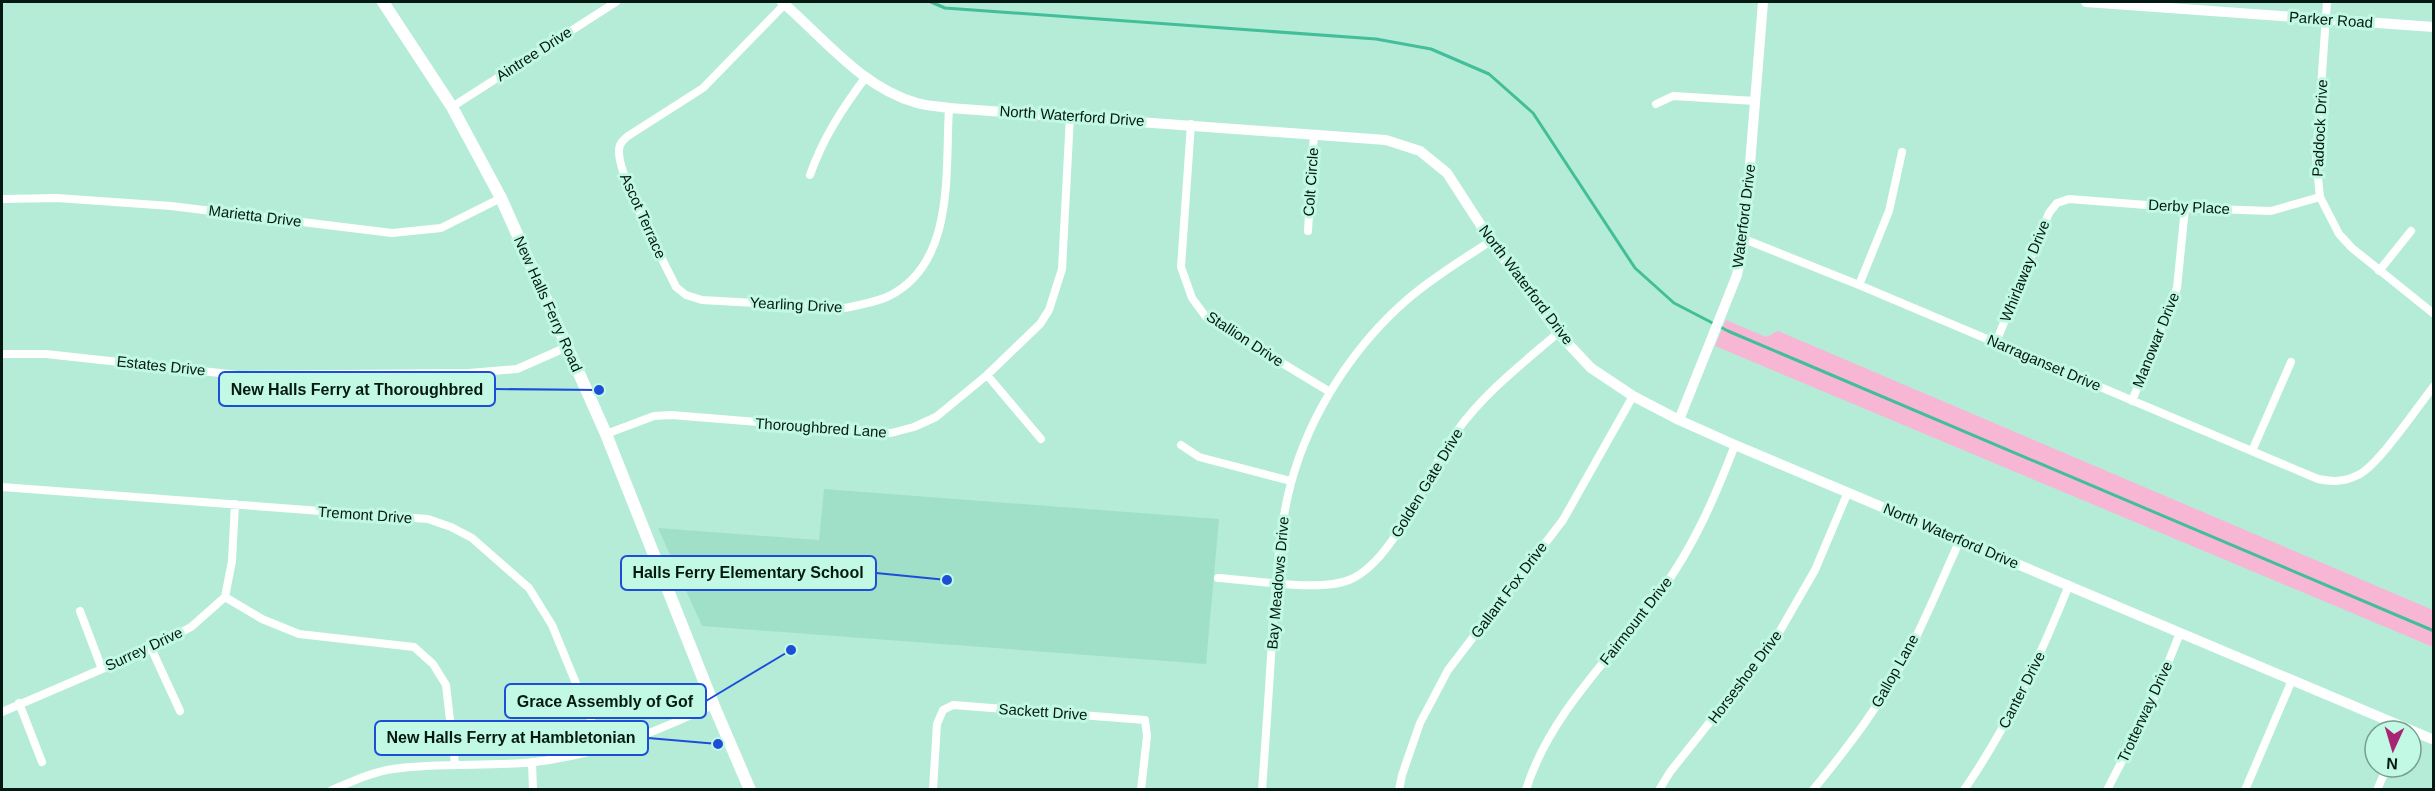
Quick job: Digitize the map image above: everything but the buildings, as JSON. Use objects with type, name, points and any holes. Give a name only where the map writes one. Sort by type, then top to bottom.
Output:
[{"type":"main road","name":"New Halls Ferry Road","points":[[383,2],[452,107],[501,198],[606,434],[713,705],[750,789]]},
{"type":"street","name":"Aintree Drive","points":[[452,107],[616,2]]},
{"type":"street","name":"Waterford Drive","points":[[1679,420],[1737,275],[1744,239],[1763,2]]},
{"type":"street","name":"Parker Road","points":[[2086,2],[2433,27]]},
{"type":"street","name":"Paddock Drive","points":[[2328,2],[2316,159],[2320,197],[2339,234],[2379,271],[2433,314]]},
{"type":"street","name":"North Waterford Drive","points":[[783,3],[865,78],[893,94],[918,103],[949,108],[1386,140],[1420,152],[1447,173],[1491,241],[1558,333],[1591,368],[1633,396],[1735,445],[2069,585],[2380,719]]},
{"type":"street","name":"Ascot Terrace","points":[[676,287],[622,169],[619,159],[621,142],[703,88],[783,3]]},
{"type":"street","points":[[810,175],[819,149],[836,118],[865,78]]},
{"type":"street","points":[[1656,104],[1673,96],[1755,101]]},
{"type":"street","name":"Yearling Drive","points":[[676,287],[686,295],[702,300],[845,308],[867,304],[891,295],[910,281],[922,267],[939,235],[944,205],[949,108]]},
{"type":"street","name":"Thoroughbred Lane","points":[[606,434],[654,416],[891,433],[914,427],[936,417],[987,375],[1040,324],[1056,292],[1062,269],[1070,116]]},
{"type":"street","name":"Stallion Drive","points":[[1191,124],[1181,267],[1192,298],[1206,317],[1330,392]]},
{"type":"street","name":"Colt Circle","points":[[1308,231],[1314,134]]},
{"type":"street","points":[[1859,285],[1889,211],[1902,152]]},
{"type":"street","name":"Derby Place","points":[[2057,203],[2069,199],[2184,208],[2271,211],[2320,197]]},
{"type":"street","name":"Marietta Drive","points":[[2,199],[57,198],[171,206],[392,234],[441,228],[501,198]]},
{"type":"street","name":"Whirlaway Drive","points":[[1996,342],[2049,213],[2057,203]]},
{"type":"street","name":"Manowar Drive","points":[[2132,401],[2177,288],[2184,208]]},
{"type":"street","points":[[2379,271],[2411,231]]},
{"type":"street","name":"Narraganset Drive","points":[[1744,239],[1996,342],[2318,479],[2332,482],[2345,480],[2367,470],[2433,386]]},
{"type":"street","name":"Bay Meadows Drive","points":[[1262,789],[1280,531],[1291,481],[1308,438],[1330,392],[1353,358],[1408,299],[1445,270],[1491,241]]},
{"type":"street","name":"Golden Gate Drive","points":[[1218,578],[1328,586],[1351,580],[1373,566],[1389,547],[1457,430],[1487,396],[1558,333]]},
{"type":"street","name":"Estates Drive","points":[[2,354],[46,354],[238,375],[469,373],[517,369],[567,347]]},
{"type":"street","points":[[2252,451],[2291,362]]},
{"type":"street","points":[[987,375],[1041,439]]},
{"type":"street","name":"Gallant Fox Drive","points":[[1399,789],[1420,723],[1448,670],[1563,520],[1633,396]]},
{"type":"street","points":[[1181,445],[1198,457],[1291,481]]},
{"type":"street","name":"Fairmount Drive","points":[[1526,789],[1549,738],[1581,690],[1662,590],[1694,541],[1712,504],[1735,445]]},
{"type":"street","name":"Tremont Drive","points":[[2,487],[428,519],[451,526],[472,538],[529,588],[552,625],[603,749]]},
{"type":"street","name":"Horseshoe Drive","points":[[1659,789],[1773,643],[1815,570],[1848,492]]},
{"type":"street","points":[[234,504],[232,561],[225,597],[262,619],[299,634],[414,647],[433,664],[446,685],[455,764]]},
{"type":"street","name":"Gallop Lane","points":[[1813,789],[1837,761],[1880,701],[1909,650],[1960,540]]},
{"type":"street","name":"Canter Drive","points":[[1964,789],[1984,761],[2017,703],[2045,644],[2069,585]]},
{"type":"street","name":"Surrey Drive","points":[[2,712],[152,648],[191,627],[225,597]]},
{"type":"street","points":[[80,611],[102,669]]},
{"type":"street","name":"Trotterway Drive","points":[[2108,789],[2152,703],[2180,633]]},
{"type":"street","points":[[152,648],[180,711]]},
{"type":"street","points":[[2245,789],[2292,680]]},
{"type":"street","points":[[20,703],[42,762]]},
{"type":"street","points":[[332,789],[391,769],[455,764],[532,762],[603,749],[657,732],[713,705]]},
{"type":"street","name":"Sackett Drive","points":[[933,789],[937,724],[943,710],[953,705],[1144,720],[1146,736],[1142,789]]},
{"type":"street","points":[[532,762],[533,789]]},
{"type":"shaded area","points":[[1726,320],[1766,337],[1778,331],[2433,610],[2433,647],[1715,346]]},
{"type":"shaded area","points":[[824,489],[1219,519],[1206,664],[702,626],[658,528],[819,540]]},
{"type":"waterway","points":[[931,2],[945,8],[1376,39],[1431,49],[1489,74],[1533,113],[1635,268],[1674,303],[1728,331],[2434,631]]},
{"type":"place","name":"New Halls Ferry at Thoroughbred","points":[[599,390]]},
{"type":"place","name":"Halls Ferry Elementary School","points":[[947,580]]},
{"type":"place","name":"Grace Assembly of Gof","points":[[791,650]]},
{"type":"place","name":"New Halls Ferry at Hambletonian","points":[[718,744]]}]
